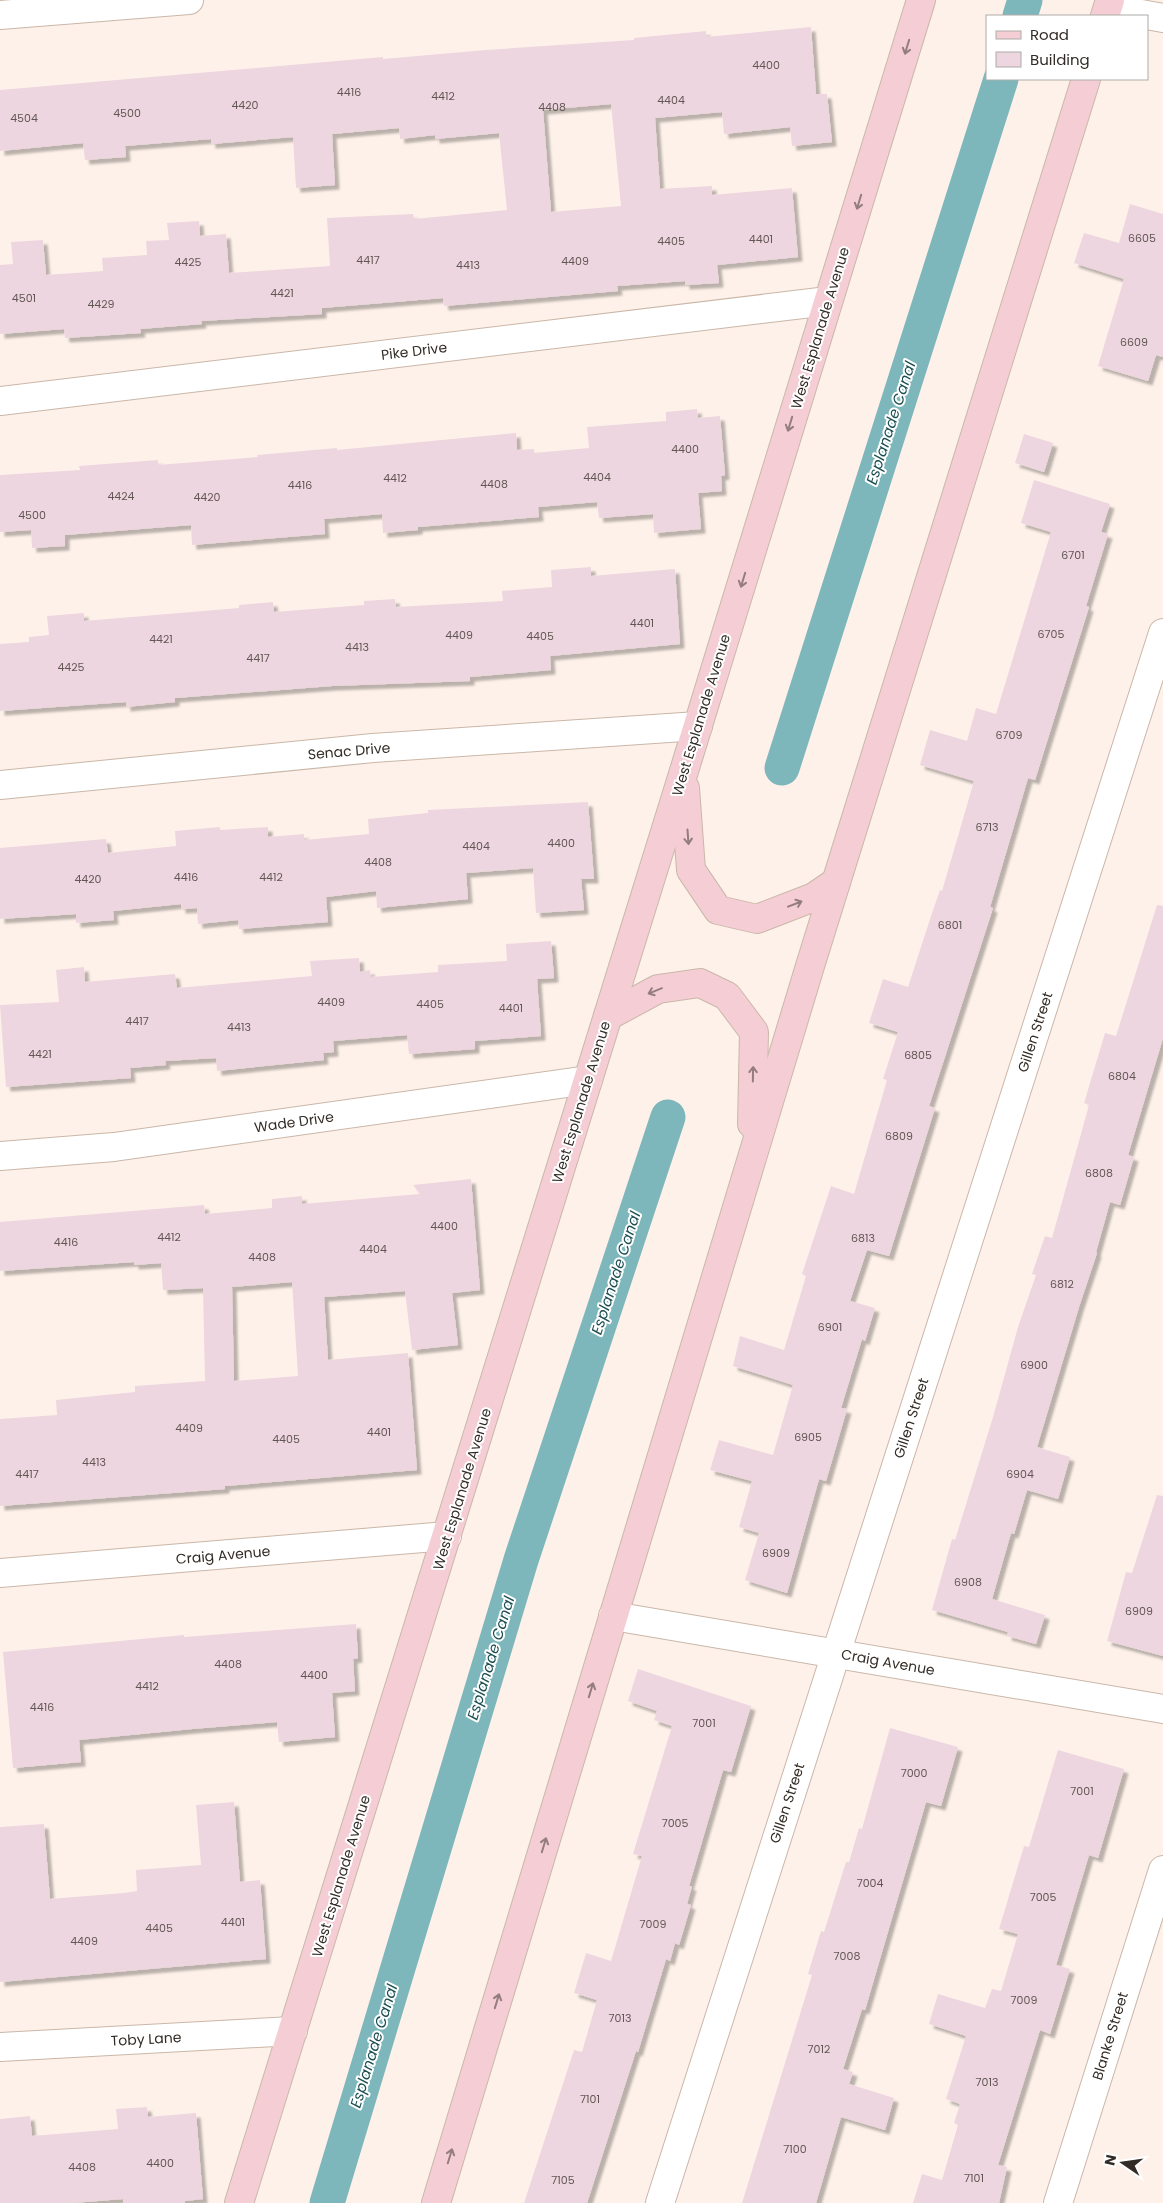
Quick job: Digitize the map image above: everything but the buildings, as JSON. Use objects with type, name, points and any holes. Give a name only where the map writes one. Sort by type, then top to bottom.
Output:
[{"type":"main road","name":"West Esplanade Avenue","points":[[239,2203],[698,726],[921,0]]},
{"type":"main road","points":[[436,2203],[836,882],[1086,80]]},
{"type":"main road","points":[[684,771],[691,870],[718,910],[757,919],[814,897],[836,882]]},
{"type":"main road","points":[[608,1016],[658,989],[700,984],[727,996],[754,1032],[752,1158]]},
{"type":"street","points":[[0,15],[189,0]]},
{"type":"street","points":[[1108,8],[1146,15]]},
{"type":"street","points":[[1148,15],[1163,18]]},
{"type":"street","name":"Pike Drive","points":[[0,401],[828,301]]},
{"type":"street","name":"Gillen Street","points":[[660,2203],[1163,633]]},
{"type":"street","name":"Senac Drive","points":[[0,785],[373,748],[698,726]]},
{"type":"street","name":"Wade Drive","points":[[0,1156],[114,1148],[588,1080]]},
{"type":"street","name":"Craig Avenue","points":[[0,1573],[447,1536]]},
{"type":"street","name":"Craig Avenue","points":[[613,1616],[1163,1709]]},
{"type":"street","name":"Blanke Street","points":[[1058,2203],[1163,1870]]},
{"type":"street","name":"Toby Lane","points":[[0,2047],[293,2031]]},
{"type":"waterway","name":"Esplanade Canal","points":[[1020,15],[1025,0]]},
{"type":"waterway","name":"Esplanade Canal","points":[[782,768],[1001,80]]},
{"type":"waterway","name":"Esplanade Canal","points":[[327,2203],[521,1560],[668,1117]]}]
